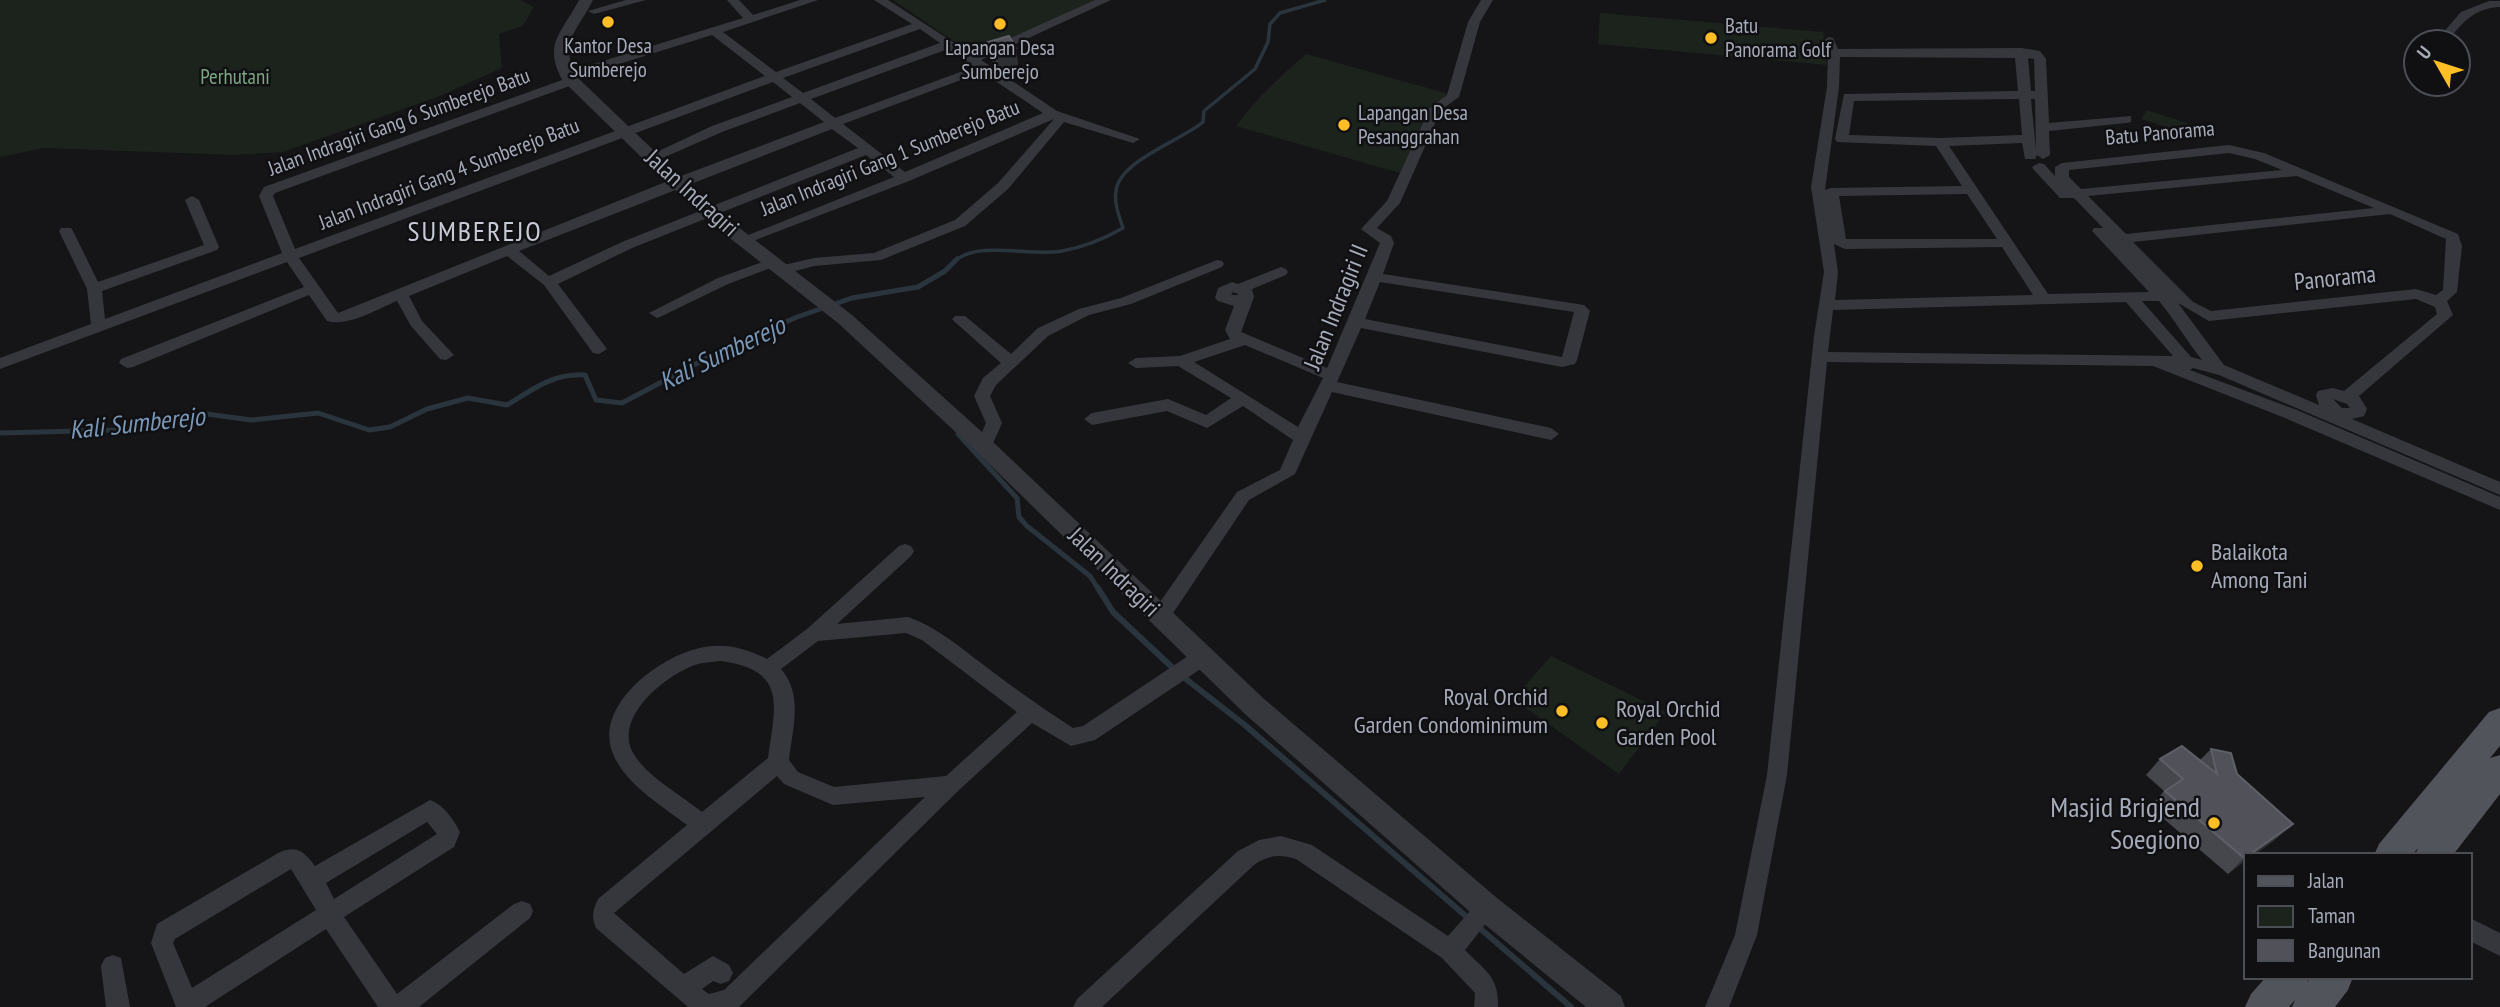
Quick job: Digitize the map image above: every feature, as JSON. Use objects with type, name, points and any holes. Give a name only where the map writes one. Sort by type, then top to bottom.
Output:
[{"type":"main road","points":[[2393,853],[2497,744]]},
{"type":"main road","points":[[2433,853],[2497,744]]},
{"type":"main road","points":[[2264,1007],[2289,979]]},
{"type":"main road","points":[[2311,1007],[2333,979]]},
{"type":"street","points":[[640,0],[590,6],[559,49],[558,59],[570,79],[812,0]]},
{"type":"street","points":[[733,0],[751,20]]},
{"type":"street","points":[[880,0],[1057,116],[1133,139]]},
{"type":"street","points":[[972,59],[1105,0]]},
{"type":"street","name":"Jalan Indragiri II","points":[[1160,617],[1236,503],[1249,491],[1288,472],[1357,322],[1387,241],[1368,229],[1393,203],[1436,108],[1453,96],[1474,22],[1487,0]]},
{"type":"street","points":[[2452,28],[2464,12],[2487,3],[2500,4]]},
{"type":"street","name":"Jalan Indragiri Gang 4 Sumberejo Batu","points":[[0,365],[623,131],[921,25]]},
{"type":"street","points":[[716,32],[904,178]]},
{"type":"street","points":[[653,157],[717,129],[950,44]]},
{"type":"street","points":[[1717,1007],[1746,935],[1777,775],[1819,357],[1831,272],[1818,187],[1833,87],[1832,47],[2033,52],[2040,58],[2045,162],[2062,178],[2071,194]]},
{"type":"street","points":[[2021,52],[2029,139],[2045,162],[2071,194],[2115,239],[2188,305],[2209,316]]},
{"type":"street","points":[[291,257],[335,319],[678,183],[984,67]]},
{"type":"street","name":"Jalan Indragiri","points":[[570,79],[709,213],[845,319],[984,446],[1160,617],[1194,662],[1483,913],[1610,1007]]},
{"type":"street","name":"Jalan Indragiri Gang 6 Sumberejo Batu","points":[[291,257],[266,196],[269,190],[570,79]]},
{"type":"street","points":[[2029,139],[1940,142],[1843,140],[1847,98],[2040,95]]},
{"type":"street","points":[[657,313],[723,282],[775,267],[876,257],[960,223],[1003,186],[1057,116]]},
{"type":"street","name":"Jalan Indragiri Gang 1 Sumberejo Batu","points":[[743,240],[1057,116]]},
{"type":"street","points":[[2042,128],[2126,119]]},
{"type":"street","points":[[1940,142],[2044,300]]},
{"type":"street","points":[[549,282],[627,245],[868,149]]},
{"type":"street","name":"Batu Panorama","points":[[2045,162],[2224,149],[2259,156],[2453,237],[2455,246],[2450,292],[2438,300]]},
{"type":"street","points":[[2071,194],[2302,173]]},
{"type":"street","points":[[1971,190],[1831,192],[1839,241],[1845,245],[2004,243]]},
{"type":"street","points":[[94,289],[212,247],[192,200]]},
{"type":"street","points":[[2115,239],[2392,210]]},
{"type":"street","points":[[66,231],[94,289],[99,328]]},
{"type":"street","points":[[2115,239],[2183,318],[2186,329],[2215,377]]},
{"type":"street","points":[[510,251],[549,282],[599,349]]},
{"type":"street","points":[[984,446],[994,423],[993,416],[983,402],[984,390],[1038,335],[1084,312],[1126,301],[1217,264]]},
{"type":"street","points":[[1281,272],[1242,294],[1233,333],[1243,340],[1331,381],[1551,434]]},
{"type":"street","points":[[1357,322],[1562,362],[1569,360],[1582,311],[1575,307],[1375,277]]},
{"type":"street","points":[[127,363],[314,288]]},
{"type":"street","points":[[401,294],[416,323],[446,355]]},
{"type":"street","name":"Panorama","points":[[2183,318],[2416,294],[2438,300]]},
{"type":"street","points":[[1828,305],[2112,300],[2162,296]]},
{"type":"street","points":[[2132,299],[2186,368]]},
{"type":"street","points":[[2112,300],[2129,313],[2150,323]]},
{"type":"street","points":[[2347,397],[2445,314],[2445,309],[2438,300]]},
{"type":"street","points":[[960,319],[1011,363]]},
{"type":"street","points":[[1136,363],[1181,360],[1243,340]]},
{"type":"street","points":[[1819,357],[2151,362],[2186,368],[2320,413],[2500,504]]},
{"type":"street","points":[[1181,360],[1302,438]]},
{"type":"street","points":[[2320,413],[2324,395],[2328,393],[2347,397],[2360,409],[2344,424]]},
{"type":"street","points":[[1092,419],[1168,405],[1207,422],[1243,398]]},
{"type":"street","points":[[2344,424],[2370,432],[2500,489]]},
{"type":"street","points":[[769,668],[814,634],[905,551]]},
{"type":"street","points":[[814,634],[908,625],[916,628],[1031,712],[1071,737],[1088,734],[1194,662]]},
{"type":"street","points":[[702,825],[624,756],[618,732],[623,715],[649,682],[667,668],[705,654],[738,654],[769,668],[783,689],[778,762],[791,778],[834,796],[951,785]]},
{"type":"street","points":[[778,762],[606,906],[603,913],[604,921],[706,1007],[731,999],[951,785],[1031,712]]},
{"type":"street","points":[[312,878],[430,809],[449,832],[446,840],[331,912],[188,1006],[162,943],[165,932],[288,859],[296,858],[312,878],[331,912],[336,925],[392,1007]]},
{"type":"street","points":[[1085,1007],[1255,850],[1265,846],[1292,847],[1304,852],[1452,949],[1487,989],[1486,1007]]},
{"type":"street","points":[[400,1007],[523,911]]},
{"type":"street","points":[[1452,949],[1483,913]]},
{"type":"street","points":[[2472,930],[2500,945]]},
{"type":"street","points":[[113,965],[118,1007]]},
{"type":"street","points":[[684,988],[713,967],[721,973]]},
{"type":"green space","name":"Perhutani","points":[[0,0],[520,0],[534,7],[523,26],[499,34],[502,68],[440,96],[283,152],[234,155],[44,148],[0,157]]},
{"type":"green space","name":"Lapangan Desa Sumberejo","points":[[893,0],[1101,0],[974,55]]},
{"type":"green space","name":"Batu Panorama Golf","points":[[1600,13],[1823,32],[1827,65],[1598,44]]},
{"type":"green space","points":[[1306,54],[1449,94],[1431,109],[1400,173],[1236,126],[1260,97]]},
{"type":"green space","points":[[2147,110],[2190,124],[2185,133],[2141,119]]},
{"type":"green space","name":"Royal Orchid Garden Pool","points":[[1551,656],[1666,712],[1619,774],[1513,699]]},
{"type":"building","points":[[1009,36],[1016,48],[996,52],[988,42]]},
{"type":"building","points":[[2182,746],[2217,774],[2211,749],[2231,753],[2237,774],[2293,824],[2252,853],[2244,853],[2244,858],[2165,791],[2183,779],[2160,759]]},
{"type":"waterway","name":"Kali Sumberejo","points":[[955,261],[977,251],[1062,251],[1094,242],[1123,228],[1117,210],[1116,191],[1128,170],[1203,122],[1204,111],[1255,69],[1268,42],[1270,24],[1280,13],[1325,0]]},
{"type":"waterway","name":"Kali Sumberejo","points":[[0,433],[118,430],[207,414],[251,420],[318,413],[369,430],[390,427],[427,409],[468,398],[507,405],[544,383],[574,375],[585,375],[596,400],[622,403],[728,347],[797,317],[852,298],[918,287],[945,271],[955,261]]},
{"type":"waterway","points":[[958,434],[1017,498],[1019,517],[1027,526],[1090,576],[1099,590]]},
{"type":"waterway","points":[[1098,588],[1113,612],[1175,670]]},
{"type":"waterway","points":[[1182,676],[1246,726],[1571,1007]]},
{"type":"place","name":"Kantor Desa Sumberejo","points":[[608,22]]},
{"type":"place","name":"Lapangan Desa Sumberejo","points":[[1000,24]]},
{"type":"place","name":"Batu Panorama Golf","points":[[1711,38]]},
{"type":"place","name":"Lapangan Desa Pesanggrahan","points":[[1344,125]]},
{"type":"place","name":"Balaikota Among Tani","points":[[2197,566]]},
{"type":"place","name":"Royal Orchid Garden Condominimum","points":[[1562,711]]},
{"type":"place","name":"Royal Orchid Garden Pool","points":[[1602,723]]},
{"type":"place","name":"Masjid Brigjend Soegiono","points":[[2214,823]]},
{"type":"district","name":"SUMBEREJO","points":[[475,231]]}]
